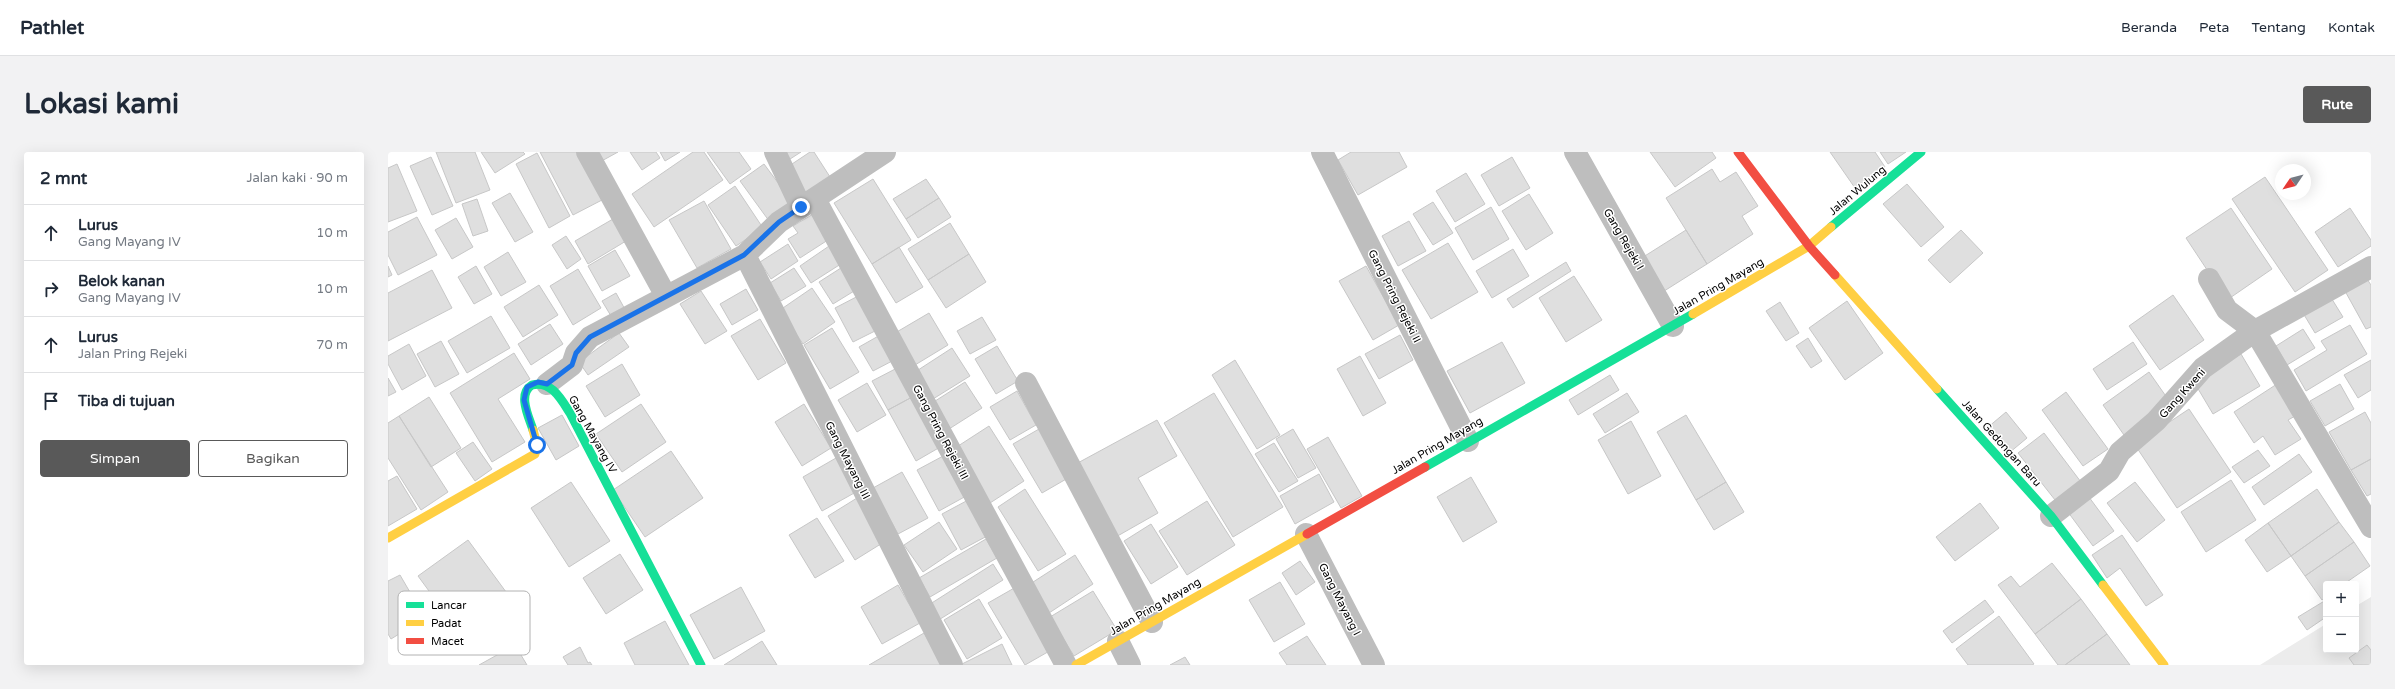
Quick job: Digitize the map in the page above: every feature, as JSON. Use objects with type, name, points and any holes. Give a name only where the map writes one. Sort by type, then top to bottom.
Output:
[{"type":"street","points":[[587,152],[666,296]]},
{"type":"street","name":"Gang Pring Rejeki III","points":[[775,152],[808,203],[1066,665]]},
{"type":"street","points":[[388,538],[535,454],[537,445],[524,400],[524,393],[527,387],[538,382],[547,384],[572,365],[576,353],[590,337],[744,255],[779,222],[808,203],[862,158],[885,152]]},
{"type":"street","name":"Gang Pring Rejeki II","points":[[1322,152],[1468,441]]},
{"type":"street","name":"Gang Rejeki I","points":[[1575,152],[1673,326]]},
{"type":"street","name":"Jalan Gedongan Baru","points":[[1738,152],[1809,246],[2051,516],[2164,665]]},
{"type":"street","name":"Jalan Wulung","points":[[1809,246],[1921,152]]},
{"type":"street","name":"Jalan Pring Mayang","points":[[1076,665],[1468,441],[1673,326],[1809,246]]},
{"type":"street","name":"Gang Mayang III","points":[[744,255],[952,665]]},
{"type":"street","name":"Gang Kweni","points":[[2051,516],[2109,471],[2120,452],[2156,421],[2203,368],[2255,331],[2371,267]]},
{"type":"street","points":[[2209,279],[2227,310],[2255,331],[2371,527]]},
{"type":"street","points":[[1026,383],[1152,622]]},
{"type":"street","name":"Gang Mayang IV","points":[[547,384],[570,413],[701,665]]},
{"type":"street","name":"Gang Mayang I","points":[[1306,534],[1374,665]]},
{"type":"street","points":[[1118,641],[1130,665]]},
{"type":"shaded area","points":[[2371,597],[2371,665],[2260,665],[2323,626],[2323,653],[2359,653],[2359,604]]},
{"type":"building","points":[[436,152],[475,152],[490,190],[456,203]]},
{"type":"building","points":[[481,152],[523,152],[525,154],[495,173]]},
{"type":"building","points":[[540,152],[577,152],[602,200],[573,215]]},
{"type":"building","points":[[592,152],[618,152],[598,163]]},
{"type":"building","points":[[630,152],[656,152],[660,158],[642,170]]},
{"type":"building","points":[[660,152],[680,152],[665,161]]},
{"type":"building","points":[[693,152],[704,152],[723,180],[654,227],[632,194]]},
{"type":"building","points":[[707,152],[739,152],[751,169],[730,184]]},
{"type":"building","points":[[781,152],[801,152],[787,161]]},
{"type":"building","points":[[810,152],[814,152],[832,180],[805,197],[786,168]]},
{"type":"building","points":[[1351,152],[1399,152],[1407,167],[1358,195],[1338,160]]},
{"type":"building","points":[[1650,152],[1712,152],[1716,158],[1675,187]]},
{"type":"building","points":[[1830,152],[1875,152],[1885,167],[1855,188]]},
{"type":"building","points":[[1880,152],[1906,152],[1888,164]]},
{"type":"building","points":[[537,153],[570,216],[549,228],[516,164]]},
{"type":"building","points":[[431,157],[453,206],[432,215],[410,166]]},
{"type":"building","points":[[1512,157],[1530,188],[1499,206],[1481,175]]},
{"type":"building","points":[[397,164],[417,211],[388,222],[388,168]]},
{"type":"building","points":[[764,164],[796,207],[772,225],[740,181]]},
{"type":"building","points":[[1712,169],[1720,182],[1736,172],[1758,206],[1742,216],[1753,234],[1707,264],[1666,198]]},
{"type":"building","points":[[1466,173],[1485,204],[1455,222],[1436,191]]},
{"type":"building","points":[[2265,177],[2275,192],[2275,200],[2281,200],[2328,270],[2295,292],[2232,199]]},
{"type":"building","points":[[873,179],[911,240],[872,264],[834,203]]},
{"type":"building","points":[[926,179],[939,198],[906,219],[893,199]]},
{"type":"building","points":[[1907,184],[1944,227],[1921,247],[1883,204]]},
{"type":"building","points":[[735,186],[763,228],[736,246],[708,205]]},
{"type":"building","points":[[510,193],[533,232],[515,242],[492,203]]},
{"type":"building","points":[[1529,194],[1553,233],[1526,250],[1502,211]]},
{"type":"building","points":[[939,198],[951,217],[918,238],[906,219]]},
{"type":"building","points":[[477,199],[488,231],[473,236],[462,204]]},
{"type":"building","points":[[704,201],[731,249],[697,268],[669,220]]},
{"type":"building","points":[[1433,202],[1453,233],[1433,245],[1413,214]]},
{"type":"building","points":[[1491,207],[1509,239],[1473,260],[1455,228]]},
{"type":"building","points":[[2231,208],[2272,269],[2227,300],[2186,238]]},
{"type":"building","points":[[2350,208],[2371,240],[2371,246],[2338,267],[2315,232]]},
{"type":"building","points":[[815,213],[831,238],[800,258],[788,239],[798,233],[793,226]]},
{"type":"building","points":[[417,217],[437,255],[398,275],[388,255],[388,232]]},
{"type":"building","points":[[456,218],[473,247],[452,259],[435,230]]},
{"type":"building","points":[[613,219],[626,241],[588,264],[575,241]]},
{"type":"building","points":[[1409,221],[1426,251],[1398,266],[1382,236]]},
{"type":"building","points":[[950,223],[969,254],[928,280],[908,249]]},
{"type":"building","points":[[1686,230],[1707,264],[1661,293],[1640,259]]},
{"type":"building","points":[[1961,230],[1983,253],[1950,283],[1928,260]]},
{"type":"building","points":[[566,236],[581,259],[567,269],[552,245]]},
{"type":"building","points":[[1448,243],[1478,292],[1431,319],[1402,270]]},
{"type":"building","points":[[788,244],[798,261],[771,279],[760,262]]},
{"type":"building","points":[[832,244],[844,262],[811,283],[800,266]]},
{"type":"building","points":[[899,247],[923,287],[896,303],[872,264]]},
{"type":"building","points":[[1513,249],[1529,276],[1492,298],[1476,271]]},
{"type":"building","points":[[615,250],[630,276],[602,291],[588,266]]},
{"type":"building","points":[[508,252],[526,282],[501,296],[484,267]]},
{"type":"building","points":[[969,254],[986,282],[946,308],[928,280]]},
{"type":"building","points":[[1566,262],[1571,271],[1513,308],[1507,299]]},
{"type":"building","points":[[388,266],[392,275],[388,277]]},
{"type":"building","points":[[476,266],[492,294],[474,304],[458,277]]},
{"type":"building","points":[[844,266],[859,288],[833,304],[819,282]]},
{"type":"building","points":[[1366,266],[1399,325],[1373,340],[1339,281]]},
{"type":"building","points":[[794,268],[806,286],[781,301],[770,283]]},
{"type":"building","points":[[578,269],[601,308],[573,325],[550,286]]},
{"type":"building","points":[[432,270],[452,308],[388,341],[388,293]]},
{"type":"building","points":[[1574,276],[1602,320],[1566,342],[1539,298]]},
{"type":"building","points":[[2367,279],[2371,285],[2371,327],[2366,329],[2345,291]]},
{"type":"building","points":[[539,285],[558,315],[523,337],[504,307]]},
{"type":"building","points":[[812,288],[835,322],[803,344],[780,310]]},
{"type":"building","points":[[746,289],[758,310],[732,325],[720,304]]},
{"type":"building","points":[[701,291],[727,331],[705,344],[680,304]]},
{"type":"building","points":[[616,293],[627,313],[614,321],[602,301]]},
{"type":"building","points":[[862,294],[879,329],[853,342],[835,308]]},
{"type":"building","points":[[2173,295],[2204,340],[2160,370],[2129,326]]},
{"type":"building","points":[[2330,296],[2343,317],[2315,333],[2303,313]]},
{"type":"building","points":[[1847,301],[1883,353],[1845,380],[1809,328]]},
{"type":"building","points":[[1780,302],[1799,333],[1786,341],[1766,311]]},
{"type":"building","points":[[929,313],[948,345],[915,365],[895,333]]},
{"type":"building","points":[[491,316],[510,348],[467,373],[448,341]]},
{"type":"building","points":[[982,317],[996,340],[970,354],[957,331]]},
{"type":"building","points":[[760,319],[786,363],[758,380],[731,336]]},
{"type":"building","points":[[550,324],[563,344],[531,365],[518,344]]},
{"type":"building","points":[[2350,325],[2367,354],[2306,391],[2294,370],[2327,350],[2321,341]]},
{"type":"building","points":[[832,328],[859,372],[830,389],[804,345]]},
{"type":"building","points":[[2303,329],[2315,348],[2287,365],[2276,346]]},
{"type":"building","points":[[619,333],[629,347],[588,375],[579,362]]},
{"type":"building","points":[[882,334],[896,359],[873,371],[859,347]]},
{"type":"building","points":[[1400,335],[1413,360],[1379,379],[1365,354]]},
{"type":"building","points":[[1808,338],[1822,361],[1811,368],[1796,346]]},
{"type":"building","points":[[441,341],[459,374],[435,387],[417,354]]},
{"type":"building","points":[[1502,342],[1525,383],[1470,413],[1447,371]]},
{"type":"building","points":[[2133,342],[2147,364],[2107,390],[2093,369]]},
{"type":"building","points":[[409,344],[426,376],[402,390],[388,364],[388,356]]},
{"type":"building","points":[[997,346],[1018,381],[996,394],[975,359]]},
{"type":"building","points":[[952,348],[970,376],[933,399],[915,372]]},
{"type":"building","points":[[514,353],[530,379],[498,399],[525,442],[492,462],[450,393]]},
{"type":"building","points":[[2241,354],[2260,386],[2213,414],[2194,382]]},
{"type":"building","points":[[1360,356],[1386,403],[1363,416],[1337,369]]},
{"type":"building","points":[[1235,360],[1280,435],[1257,449],[1212,375]]},
{"type":"building","points":[[2371,360],[2371,390],[2358,398],[2344,375]]},
{"type":"building","points":[[622,364],[640,395],[605,417],[586,386]]},
{"type":"building","points":[[899,367],[914,396],[888,410],[872,381]]},
{"type":"building","points":[[2149,372],[2170,402],[2124,435],[2103,405]]},
{"type":"building","points":[[1610,375],[1619,390],[1578,415],[1569,400]]},
{"type":"building","points":[[388,378],[396,392],[388,396]]},
{"type":"building","points":[[965,382],[982,408],[949,429],[932,403]]},
{"type":"building","points":[[867,383],[886,415],[857,432],[838,400]]},
{"type":"building","points":[[2277,384],[2297,415],[2288,420],[2301,439],[2275,455],[2263,436],[2254,443],[2234,412]]},
{"type":"building","points":[[2340,384],[2354,409],[2325,426],[2310,401]]},
{"type":"building","points":[[1017,391],[1036,425],[1010,440],[990,407]]},
{"type":"building","points":[[2066,392],[2108,449],[2083,466],[2042,410]]},
{"type":"building","points":[[1214,393],[1283,507],[1233,537],[1164,423]]},
{"type":"building","points":[[1627,393],[1639,412],[1605,433],[1593,414]]},
{"type":"building","points":[[914,396],[942,446],[916,461],[888,410]]},
{"type":"building","points":[[429,397],[461,448],[431,467],[399,416]]},
{"type":"building","points":[[641,404],[666,442],[622,472],[596,434]]},
{"type":"building","points":[[804,404],[831,448],[802,466],[775,422]]},
{"type":"building","points":[[2189,409],[2231,472],[2177,508],[2135,445]]},
{"type":"building","points":[[2006,412],[2027,438],[2009,453],[1987,428]]},
{"type":"building","points":[[2365,412],[2371,423],[2371,459],[2351,470],[2329,432]]},
{"type":"building","points":[[562,415],[579,446],[556,460],[538,428]]},
{"type":"building","points":[[1686,415],[1726,482],[1696,500],[1657,432]]},
{"type":"building","points":[[399,416],[448,492],[421,510],[388,458],[388,423]]},
{"type":"building","points":[[1157,420],[1177,456],[1138,478],[1158,513],[1114,538],[1074,465]]},
{"type":"building","points":[[1631,421],[1661,476],[1628,494],[1598,440]]},
{"type":"building","points":[[989,426],[1024,481],[990,503],[955,448]]},
{"type":"building","points":[[1039,429],[1068,478],[1042,493],[1013,444]]},
{"type":"building","points":[[1293,429],[1316,468],[1298,478],[1276,439]]},
{"type":"building","points":[[2044,433],[2084,486],[2059,505],[2018,453]]},
{"type":"building","points":[[1328,437],[1362,496],[1341,508],[1307,449]]},
{"type":"building","points":[[473,442],[492,469],[475,481],[456,453]]},
{"type":"building","points":[[1274,443],[1298,481],[1279,492],[1255,454]]},
{"type":"building","points":[[2258,450],[2270,466],[2244,483],[2232,467]]},
{"type":"building","points":[[671,451],[703,498],[645,537],[613,490]]},
{"type":"building","points":[[2299,454],[2312,472],[2264,505],[2252,487]]},
{"type":"building","points":[[945,455],[968,495],[939,511],[917,470]]},
{"type":"building","points":[[836,458],[856,492],[822,511],[803,477]]},
{"type":"building","points":[[2371,459],[2371,494],[2367,496],[2351,470]]},
{"type":"building","points":[[902,472],[928,518],[898,534],[873,488]]},
{"type":"building","points":[[1319,474],[1334,502],[1295,524],[1280,496]]},
{"type":"building","points":[[397,476],[417,509],[388,526],[388,481]]},
{"type":"building","points":[[1471,477],[1497,522],[1463,542],[1437,497]]},
{"type":"building","points":[[2231,480],[2256,520],[2206,552],[2181,512]]},
{"type":"building","points":[[571,482],[610,541],[569,567],[531,508]]},
{"type":"building","points":[[1726,482],[1744,512],[1714,530],[1696,500]]},
{"type":"building","points":[[2135,482],[2165,520],[2137,542],[2107,503]]},
{"type":"building","points":[[1025,489],[1066,554],[1038,571],[998,507]]},
{"type":"building","points":[[2317,489],[2339,522],[2291,556],[2268,523]]},
{"type":"building","points":[[2086,493],[2114,531],[2093,546],[2065,508]]},
{"type":"building","points":[[857,498],[884,542],[855,560],[828,516]]},
{"type":"building","points":[[970,499],[989,535],[961,550],[942,514]]},
{"type":"building","points":[[1207,501],[1235,545],[1187,575],[1159,531]]},
{"type":"building","points":[[1980,503],[1999,528],[1955,561],[1936,537]]},
{"type":"building","points":[[817,518],[844,561],[815,578],[789,535]]},
{"type":"building","points":[[939,522],[957,549],[923,572],[904,545]]},
{"type":"building","points":[[2339,522],[2354,542],[2305,576],[2291,556]]},
{"type":"building","points":[[2268,523],[2291,556],[2267,572],[2245,540]]},
{"type":"building","points":[[1151,524],[1178,567],[1151,584],[1124,541]]},
{"type":"building","points":[[2122,535],[2163,595],[2146,606],[2120,568],[2107,578],[2092,555]]},
{"type":"building","points":[[986,539],[997,558],[930,597],[919,578]]},
{"type":"building","points":[[468,540],[505,591],[429,591],[418,576]]},
{"type":"building","points":[[2354,542],[2370,566],[2348,581],[2323,581],[2322,600],[2305,576]]},
{"type":"building","points":[[620,554],[643,590],[606,614],[583,578]]},
{"type":"building","points":[[1075,555],[1093,584],[1049,613],[1030,584]]},
{"type":"building","points":[[1300,561],[1315,582],[1296,595],[1282,573]]},
{"type":"building","points":[[2052,563],[2081,599],[2035,634],[1998,585],[2011,576],[2020,587]]},
{"type":"building","points":[[993,564],[1003,580],[937,621],[927,606]]},
{"type":"building","points":[[400,575],[409,591],[398,591],[398,635],[391,639],[388,634],[388,581]]},
{"type":"building","points":[[1280,582],[1305,624],[1274,642],[1249,600]]},
{"type":"building","points":[[898,585],[920,623],[882,644],[861,607]]},
{"type":"building","points":[[741,587],[765,631],[714,659],[690,615]]},
{"type":"building","points":[[1016,587],[1053,649],[1025,665],[988,603]]},
{"type":"building","points":[[1093,591],[1117,630],[1074,656],[1050,617]]},
{"type":"building","points":[[979,599],[1002,638],[967,659],[944,620]]},
{"type":"building","points":[[2081,599],[2107,634],[2065,665],[2058,665],[2035,634]]},
{"type":"building","points":[[1985,600],[1994,612],[1952,643],[1943,631]]},
{"type":"building","points":[[2323,602],[2323,619],[2307,630],[2298,617]]},
{"type":"building","points":[[1999,616],[2034,664],[1968,665],[1956,649]]},
{"type":"building","points":[[665,621],[689,665],[635,665],[624,643]]},
{"type":"building","points":[[924,633],[943,665],[869,665]]},
{"type":"building","points":[[2107,634],[2130,665],[2065,665]]},
{"type":"building","points":[[1307,636],[1326,665],[1287,665],[1279,653]]},
{"type":"building","points":[[762,641],[777,665],[724,665]]},
{"type":"building","points":[[1002,644],[1012,665],[960,665]]},
{"type":"building","points":[[2367,645],[2371,650],[2371,665],[2354,665],[2349,658],[2356,653],[2359,653],[2359,651]]},
{"type":"building","points":[[580,647],[588,663],[590,662],[592,665],[568,665],[563,657]]},
{"type":"building","points":[[497,655],[521,655],[527,665],[479,665]]},
{"type":"building","points":[[1185,657],[1190,665],[1170,665]]},
{"type":"traffic: fast","points":[[1831,227],[1921,152]]},
{"type":"traffic: fast","points":[[1425,467],[1693,314]]},
{"type":"traffic: fast","points":[[533,430],[525,406],[525,394],[532,385],[545,385],[555,392],[570,413],[701,665]]},
{"type":"traffic: fast","points":[[1937,389],[2051,516],[2103,585]]},
{"type":"traffic: slow","points":[[1693,314],[1809,246],[1831,227]]},
{"type":"traffic: slow","points":[[1835,275],[1937,389]]},
{"type":"traffic: slow","points":[[388,538],[535,454],[537,445],[533,430]]},
{"type":"traffic: slow","points":[[1076,665],[1307,534]]},
{"type":"traffic: slow","points":[[2103,585],[2164,665]]},
{"type":"traffic: jam","points":[[1738,152],[1809,246],[1835,275]]},
{"type":"traffic: jam","points":[[1307,534],[1425,467]]},
{"type":"route","points":[[537,445],[524,400],[524,393],[527,387],[538,382],[547,384],[572,365],[576,353],[590,337],[744,255],[779,222],[801,207]]}]
